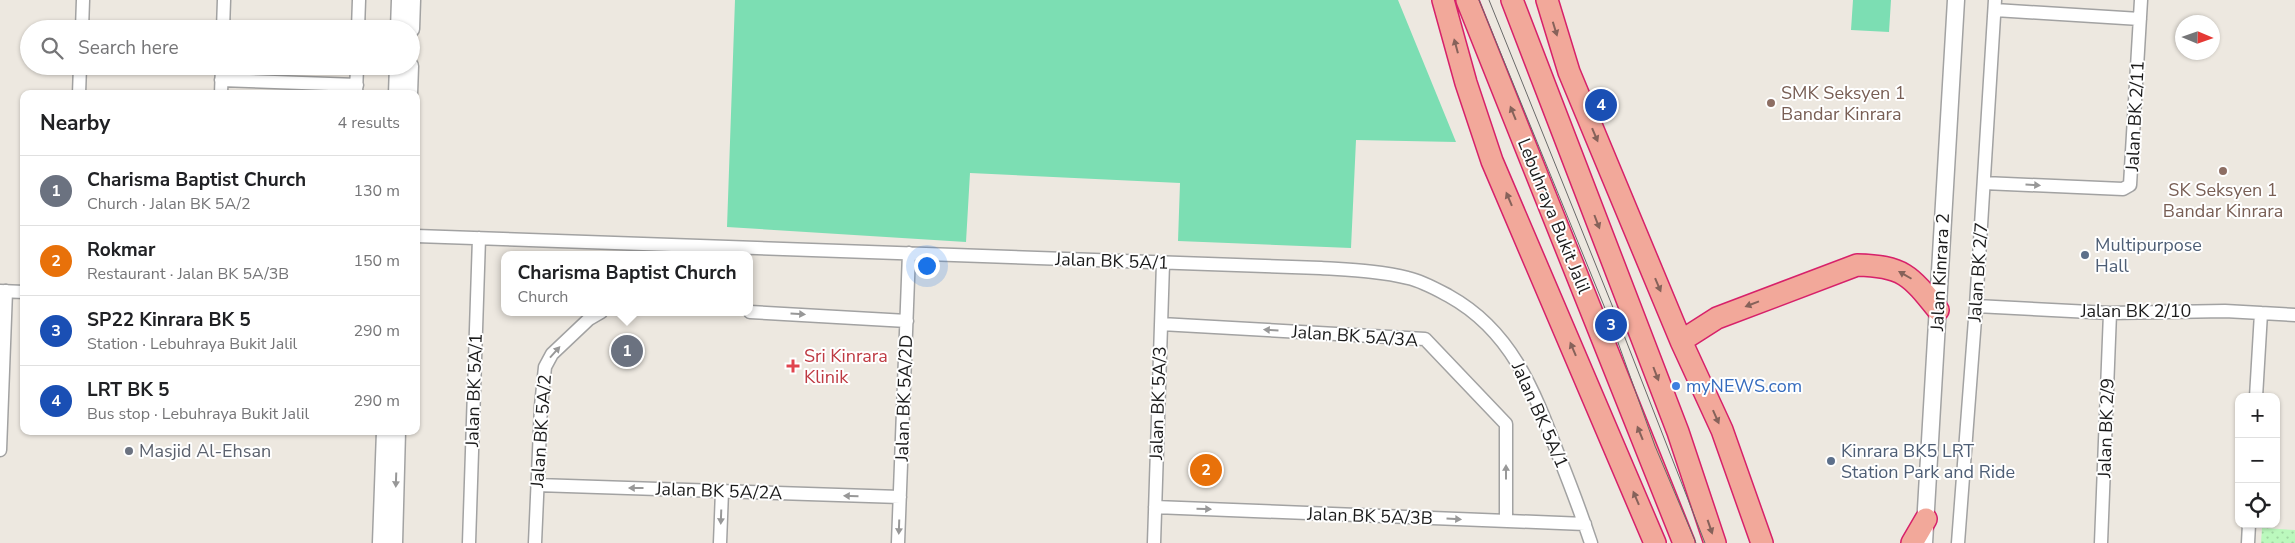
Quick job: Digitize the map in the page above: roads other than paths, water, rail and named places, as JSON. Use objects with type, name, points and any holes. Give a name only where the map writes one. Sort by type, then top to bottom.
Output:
[{"type":"highway","points":[[1443,0],[1466,83],[1492,161],[1656,543]]},
{"type":"highway","name":"Lebuhraya Bukit Jalil","points":[[1467,0],[1684,543]]},
{"type":"highway","name":"Lebuhraya Bukit Jalil","points":[[1512,0],[1678,432],[1715,543]]},
{"type":"highway","points":[[1522,0],[1535,34],[1538,66]]},
{"type":"highway","points":[[1547,0],[1568,72],[1681,341],[1722,430],[1762,543]]},
{"type":"highway","points":[[1681,341],[1717,318],[1856,265],[1894,269],[1915,281],[1938,310]]},
{"type":"highway","points":[[1912,543],[1926,519]]},
{"type":"street","points":[[82,20],[83,0]]},
{"type":"street","points":[[223,20],[224,0]]},
{"type":"street","points":[[358,0],[358,20]]},
{"type":"street","points":[[399,20],[400,0]]},
{"type":"street","points":[[411,20],[412,0]]},
{"type":"street","name":"Jalan Kinrara 2","points":[[1924,543],[1956,0]]},
{"type":"street","name":"Jalan BK 2/11","points":[[1984,183],[2124,189],[2130,185],[2141,0]]},
{"type":"street","points":[[1995,5],[2140,19]]},
{"type":"street","name":"Jalan BK 2/7","points":[[1958,543],[1976,306],[1995,5]]},
{"type":"street","points":[[79,90],[80,75]]},
{"type":"street","points":[[221,75],[221,90]]},
{"type":"street","points":[[221,80],[356,89],[357,75]]},
{"type":"street","points":[[397,90],[398,75]]},
{"type":"street","points":[[409,90],[410,75]]},
{"type":"street","name":"Jalan BK 5A/1","points":[[420,236],[1321,268],[1379,272],[1409,278],[1432,287],[1458,301],[1486,322],[1516,359],[1547,426],[1592,543]]},
{"type":"street","name":"Jalan BK 5A/1","points":[[469,543],[479,238]]},
{"type":"street","name":"Jalan BK 5A/2D","points":[[898,543],[909,254]]},
{"type":"street","name":"Jalan BK 5A/3","points":[[1154,543],[1163,263]]},
{"type":"street","points":[[0,450],[3,291],[20,292]]},
{"type":"street","name":"Jalan BK 2/10","points":[[1976,306],[2110,313],[2225,311],[2295,315]]},
{"type":"street","points":[[753,312],[907,321]]},
{"type":"street","name":"Jalan BK 2/9","points":[[2101,543],[2110,313]]},
{"type":"street","points":[[2256,393],[2261,313]]},
{"type":"street","name":"Jalan BK 5A/2","points":[[535,543],[545,367],[552,354],[594,316]]},
{"type":"street","name":"Jalan BK 5A/3A","points":[[1161,324],[1426,339],[1506,424],[1506,521]]},
{"type":"street","points":[[381,543],[385,435]]},
{"type":"street","points":[[394,543],[397,435]]},
{"type":"street","name":"Jalan BK 5A/2A","points":[[537,485],[900,497]]},
{"type":"street","points":[[720,543],[722,491]]},
{"type":"street","name":"Jalan BK 5A/3B","points":[[1155,507],[1585,524]]},
{"type":"street","points":[[2248,543],[2249,528]]},
{"type":"tram line","points":[[1479,0],[1611,323],[1655,446],[1696,543]]},
{"type":"tram line","points":[[1489,0],[1618,320],[1705,543]]},
{"type":"place","name":"SMK Seksyen 1 Bandar Kinrara","points":[[1771,103]]},
{"type":"place","name":"LRT BK 5","points":[[1601,105]]},
{"type":"place","name":"SK Seksyen 1 Bandar Kinrara","points":[[2223,171]]},
{"type":"place","name":"Multipurpose Hall","points":[[2085,255]]},
{"type":"place","name":"SP22 Kinrara BK 5","points":[[1611,325]]},
{"type":"place","name":"Charisma Baptist Church","points":[[627,351]]},
{"type":"place","name":"Sri Kinrara Klinik","points":[[793,366]]},
{"type":"place","name":"myNEWS.com","points":[[1676,386]]},
{"type":"place","name":"Masjid Al-Ehsan","points":[[129,451]]},
{"type":"place","name":"Kinrara BK5 LRT Station Park and Ride","points":[[1831,461]]},
{"type":"place","name":"Rokmar","points":[[1206,470]]}]
